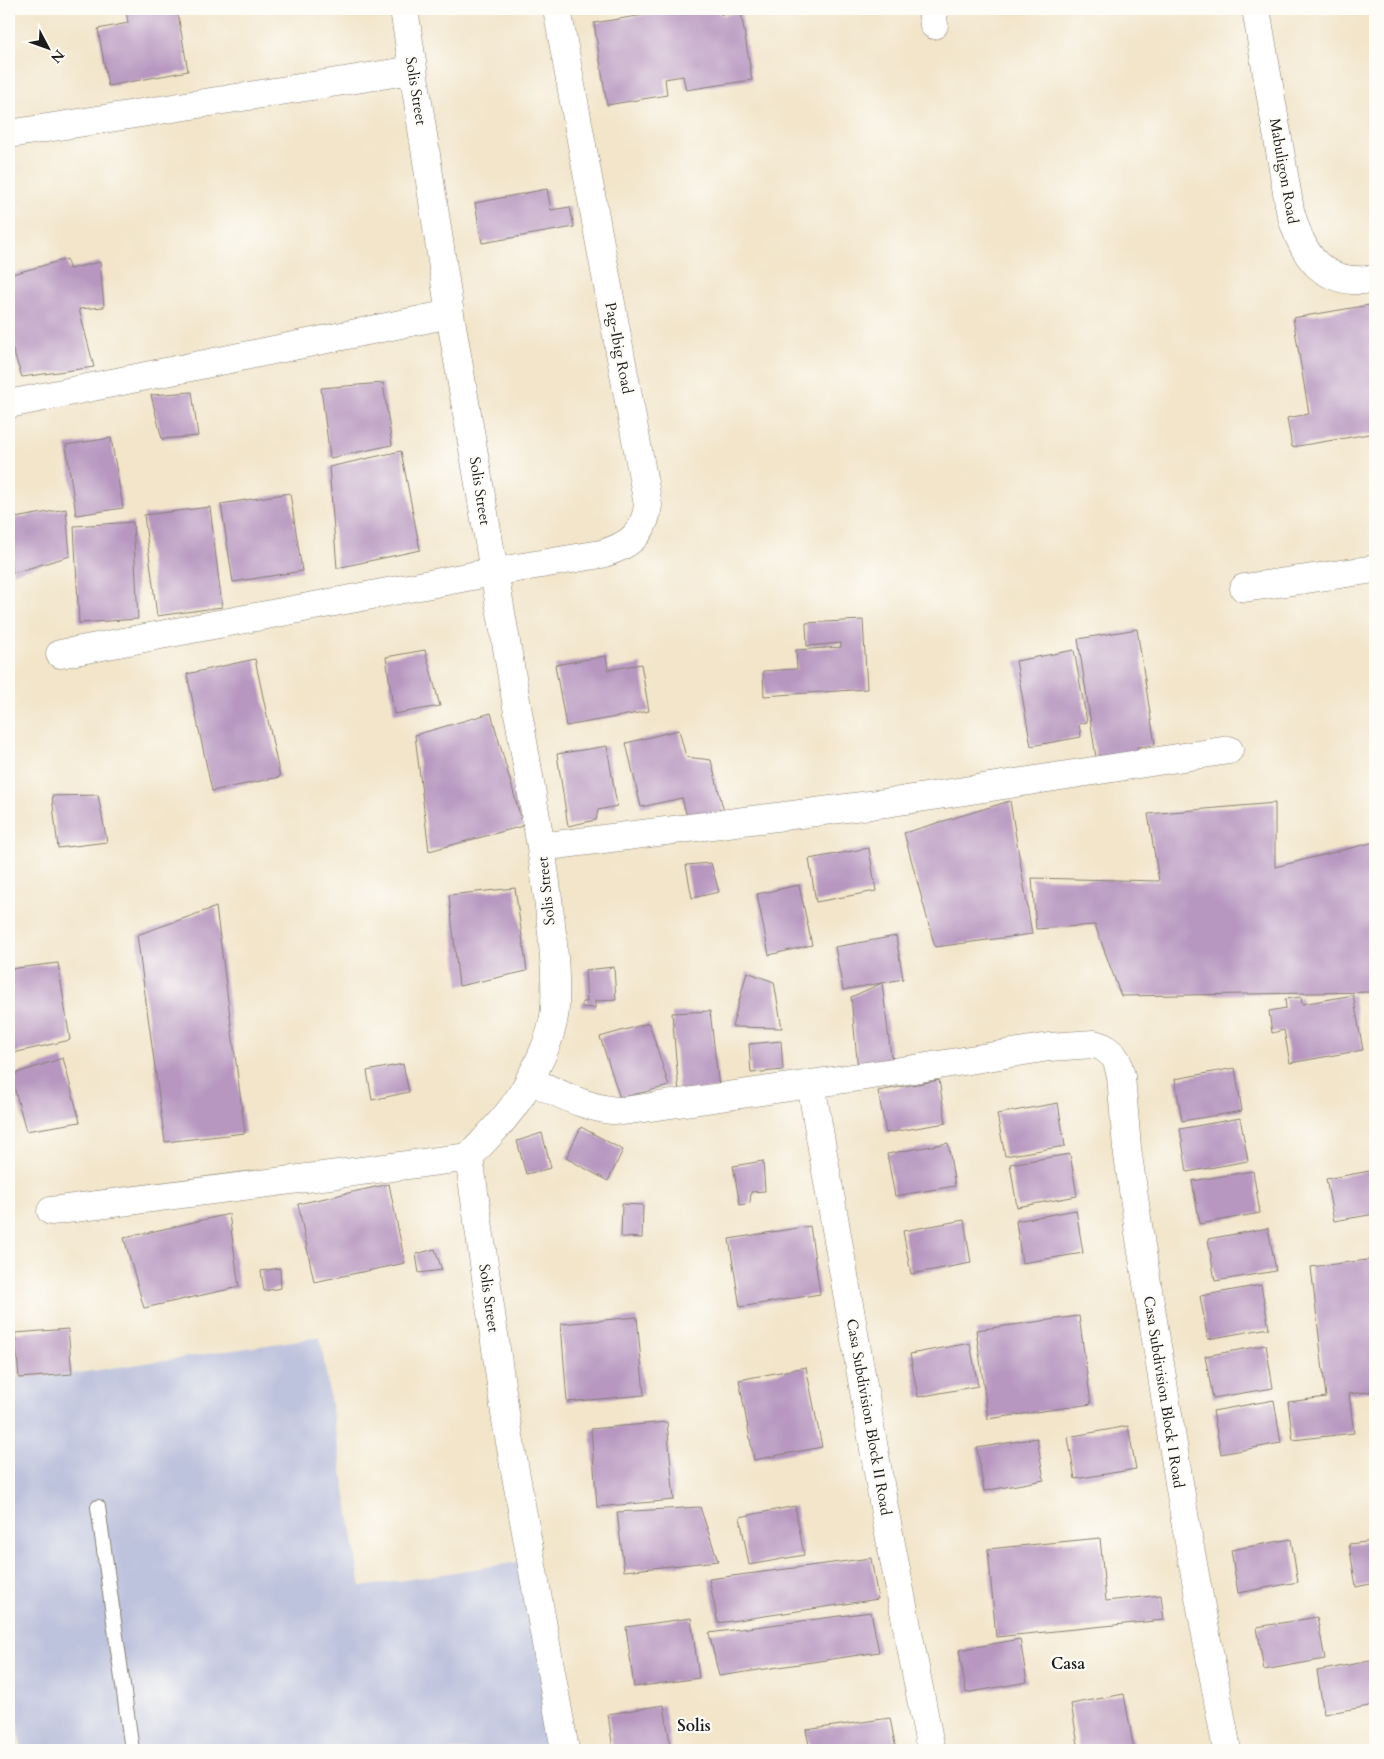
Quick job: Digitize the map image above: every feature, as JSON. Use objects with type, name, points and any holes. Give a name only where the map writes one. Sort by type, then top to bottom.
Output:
[{"type":"street","name":"Solis Street","points":[[404,9],[450,314],[541,847],[550,919],[555,1009],[546,1042],[530,1080],[511,1110],[469,1157],[506,1420],[565,1750]]},
{"type":"street","name":"Pag-Ibig Road","points":[[60,654],[493,572],[601,554],[617,549],[635,537],[646,521],[648,505],[557,9]]},
{"type":"street","name":"Mabuligon Road","points":[[1256,9],[1290,210],[1297,237],[1307,255],[1319,267],[1340,278],[1375,279]]},
{"type":"street","points":[[9,134],[413,70]]},
{"type":"street","points":[[9,404],[450,314]]},
{"type":"street","points":[[1244,588],[1375,570]]},
{"type":"street","points":[[541,847],[893,802],[1229,750]]},
{"type":"street","name":"Casa Subdivision Block I Road","points":[[811,1084],[1025,1050],[1094,1044],[1103,1047],[1117,1061],[1121,1076],[1127,1148],[1185,1520],[1227,1750]]},
{"type":"street","points":[[530,1080],[569,1098],[613,1111],[811,1084]]},
{"type":"street","name":"Casa Subdivision Block II Road","points":[[811,1084],[885,1513],[931,1750]]},
{"type":"street","points":[[51,1211],[469,1157]]},
{"type":"lane","points":[[98,1507],[132,1750]]},
{"type":"shaded area","points":[[320,1337],[361,1587],[524,1561],[557,1750],[22,1750],[9,1672],[9,1379],[72,1374]]},
{"type":"building","points":[[145,9],[177,9],[188,71],[108,86],[98,29],[128,23],[126,12]]},
{"type":"building","points":[[681,9],[720,9],[721,15],[741,12],[752,80],[686,90],[683,76],[665,79],[667,95],[607,105],[594,23]]},
{"type":"building","points":[[547,189],[551,210],[570,207],[574,227],[482,243],[475,203]]},
{"type":"building","points":[[67,259],[69,269],[100,262],[104,307],[79,309],[94,367],[22,377],[9,339],[9,275]]},
{"type":"building","points":[[1375,304],[1375,433],[1292,447],[1287,418],[1309,414],[1293,318]]},
{"type":"building","points":[[383,383],[392,445],[330,458],[321,388]]},
{"type":"building","points":[[192,392],[198,436],[162,439],[151,395]]},
{"type":"building","points":[[111,438],[123,508],[76,515],[66,445]]},
{"type":"building","points":[[401,451],[420,550],[337,568],[329,467]]},
{"type":"building","points":[[290,493],[302,571],[233,582],[221,504]]},
{"type":"building","points":[[210,507],[222,607],[157,616],[144,515]]},
{"type":"building","points":[[66,509],[70,556],[13,573],[9,553],[9,519]]},
{"type":"building","points":[[133,522],[138,619],[79,623],[74,526]]},
{"type":"building","points":[[863,620],[867,689],[764,696],[763,671],[797,669],[796,650],[841,647],[841,643],[807,646],[806,623]]},
{"type":"building","points":[[1137,629],[1155,745],[1137,747],[1139,757],[1097,764],[1078,639]]},
{"type":"building","points":[[425,650],[440,706],[394,714],[386,657]]},
{"type":"building","points":[[1074,650],[1087,722],[1079,724],[1081,737],[1031,746],[1016,661]]},
{"type":"building","points":[[606,656],[608,670],[641,664],[649,711],[566,726],[555,665]]},
{"type":"building","points":[[255,659],[280,777],[212,791],[187,674]]},
{"type":"building","points":[[491,713],[523,826],[429,851],[415,735]]},
{"type":"building","points":[[679,730],[686,757],[711,760],[724,812],[688,821],[682,798],[641,807],[626,743]]},
{"type":"building","points":[[607,746],[617,806],[598,810],[596,820],[568,826],[557,754]]},
{"type":"building","points":[[98,795],[107,842],[58,848],[52,796]]},
{"type":"building","points":[[1010,801],[1032,934],[935,947],[904,833]]},
{"type":"building","points":[[1275,803],[1275,867],[1375,842],[1375,992],[1121,996],[1095,925],[1036,929],[1032,878],[1159,881],[1148,814]]},
{"type":"building","points":[[869,848],[876,891],[816,902],[809,859]]},
{"type":"building","points":[[711,863],[719,892],[692,898],[686,865]]},
{"type":"building","points":[[799,885],[812,945],[769,955],[757,894]]},
{"type":"building","points":[[515,888],[527,971],[459,986],[449,895]]},
{"type":"building","points":[[216,907],[245,1133],[165,1142],[137,935]]},
{"type":"building","points":[[896,936],[903,979],[843,990],[835,947]]},
{"type":"building","points":[[58,963],[70,1040],[9,1054],[9,969]]},
{"type":"building","points":[[614,967],[616,1000],[595,1001],[595,1008],[582,1007],[582,1002],[587,1002],[585,970]]},
{"type":"building","points":[[747,972],[774,982],[782,1028],[732,1027]]},
{"type":"building","points":[[882,983],[891,1056],[897,1061],[858,1070],[851,997]]},
{"type":"building","points":[[1353,995],[1363,1050],[1290,1063],[1284,1030],[1272,1033],[1269,1011],[1286,1008],[1285,999],[1301,997],[1302,1004]]},
{"type":"building","points":[[710,1011],[719,1088],[679,1093],[672,1013]]},
{"type":"building","points":[[649,1023],[669,1086],[620,1098],[600,1037]]},
{"type":"building","points":[[781,1041],[783,1070],[751,1073],[749,1044]]},
{"type":"building","points":[[63,1058],[80,1122],[26,1131],[11,1075]]},
{"type":"building","points":[[403,1064],[409,1092],[372,1100],[367,1071]]},
{"type":"building","points":[[1235,1068],[1242,1111],[1182,1121],[1175,1079]]},
{"type":"building","points":[[939,1080],[946,1123],[886,1133],[878,1091]]},
{"type":"building","points":[[1058,1103],[1065,1146],[1005,1156],[997,1114]]},
{"type":"building","points":[[1240,1118],[1248,1161],[1187,1172],[1180,1129]]},
{"type":"building","points":[[581,1127],[623,1150],[608,1181],[566,1158]]},
{"type":"building","points":[[542,1133],[551,1168],[526,1174],[517,1141]]},
{"type":"building","points":[[948,1143],[955,1186],[895,1196],[887,1154]]},
{"type":"building","points":[[1070,1154],[1077,1196],[1017,1207],[1010,1164]]},
{"type":"building","points":[[763,1161],[765,1191],[751,1192],[750,1203],[740,1205],[733,1166]]},
{"type":"building","points":[[1375,1170],[1375,1214],[1334,1221],[1326,1179]]},
{"type":"building","points":[[1253,1171],[1260,1213],[1200,1224],[1192,1181]]},
{"type":"building","points":[[389,1184],[405,1263],[314,1282],[298,1204]]},
{"type":"building","points":[[622,1204],[643,1205],[642,1238],[621,1237]]},
{"type":"building","points":[[1076,1210],[1083,1253],[1022,1263],[1016,1221]]},
{"type":"building","points":[[229,1214],[239,1287],[144,1308],[124,1238]]},
{"type":"building","points":[[964,1220],[971,1263],[911,1274],[903,1231]]},
{"type":"building","points":[[810,1226],[820,1294],[740,1307],[729,1239]]},
{"type":"building","points":[[1268,1228],[1276,1271],[1215,1281],[1208,1239]]},
{"type":"building","points":[[435,1249],[442,1270],[419,1273],[416,1254]]},
{"type":"building","points":[[1375,1259],[1375,1391],[1349,1394],[1354,1433],[1293,1440],[1288,1402],[1326,1397],[1311,1267]]},
{"type":"building","points":[[280,1268],[281,1288],[264,1291],[261,1271]]},
{"type":"building","points":[[1261,1285],[1269,1328],[1208,1339],[1200,1296]]},
{"type":"building","points":[[1079,1316],[1091,1404],[988,1419],[976,1330]]},
{"type":"building","points":[[637,1317],[644,1395],[567,1402],[561,1324]]},
{"type":"building","points":[[68,1329],[72,1374],[19,1378],[15,1333]]},
{"type":"building","points":[[970,1343],[978,1386],[918,1397],[910,1354]]},
{"type":"building","points":[[1266,1345],[1273,1388],[1213,1398],[1205,1356]]},
{"type":"building","points":[[806,1367],[822,1447],[754,1460],[739,1380]]},
{"type":"building","points":[[1274,1400],[1281,1443],[1221,1454],[1213,1411]]},
{"type":"building","points":[[667,1422],[674,1500],[597,1507],[591,1429]]},
{"type":"building","points":[[1128,1426],[1136,1469],[1075,1479],[1068,1437]]},
{"type":"building","points":[[1037,1438],[1044,1480],[984,1491],[977,1448]]},
{"type":"building","points":[[795,1506],[804,1555],[749,1565],[740,1517]]},
{"type":"building","points":[[700,1507],[718,1561],[624,1571],[617,1512]]},
{"type":"building","points":[[1100,1538],[1106,1601],[1161,1595],[1164,1620],[996,1637],[988,1549]]},
{"type":"building","points":[[1291,1539],[1298,1582],[1238,1593],[1231,1550]]},
{"type":"building","points":[[1375,1541],[1375,1583],[1356,1587],[1349,1544]]},
{"type":"building","points":[[871,1558],[878,1599],[718,1623],[709,1579]]},
{"type":"building","points":[[871,1612],[879,1652],[719,1676],[709,1633]]},
{"type":"building","points":[[1317,1617],[1325,1659],[1264,1670],[1257,1627]]},
{"type":"building","points":[[691,1618],[699,1678],[634,1687],[626,1627]]},
{"type":"building","points":[[1020,1639],[1027,1682],[966,1693],[959,1650]]},
{"type":"building","points":[[1375,1660],[1375,1705],[1324,1714],[1317,1671]]},
{"type":"building","points":[[1124,1694],[1134,1750],[1079,1750],[1071,1704]]},
{"type":"building","points":[[664,1705],[671,1750],[613,1750],[608,1714]]},
{"type":"building","points":[[890,1718],[896,1750],[810,1750],[806,1730]]},
{"type":"district","name":"Casa","points":[[1068,1664]]},
{"type":"district","name":"Solis","points":[[694,1726]]}]
